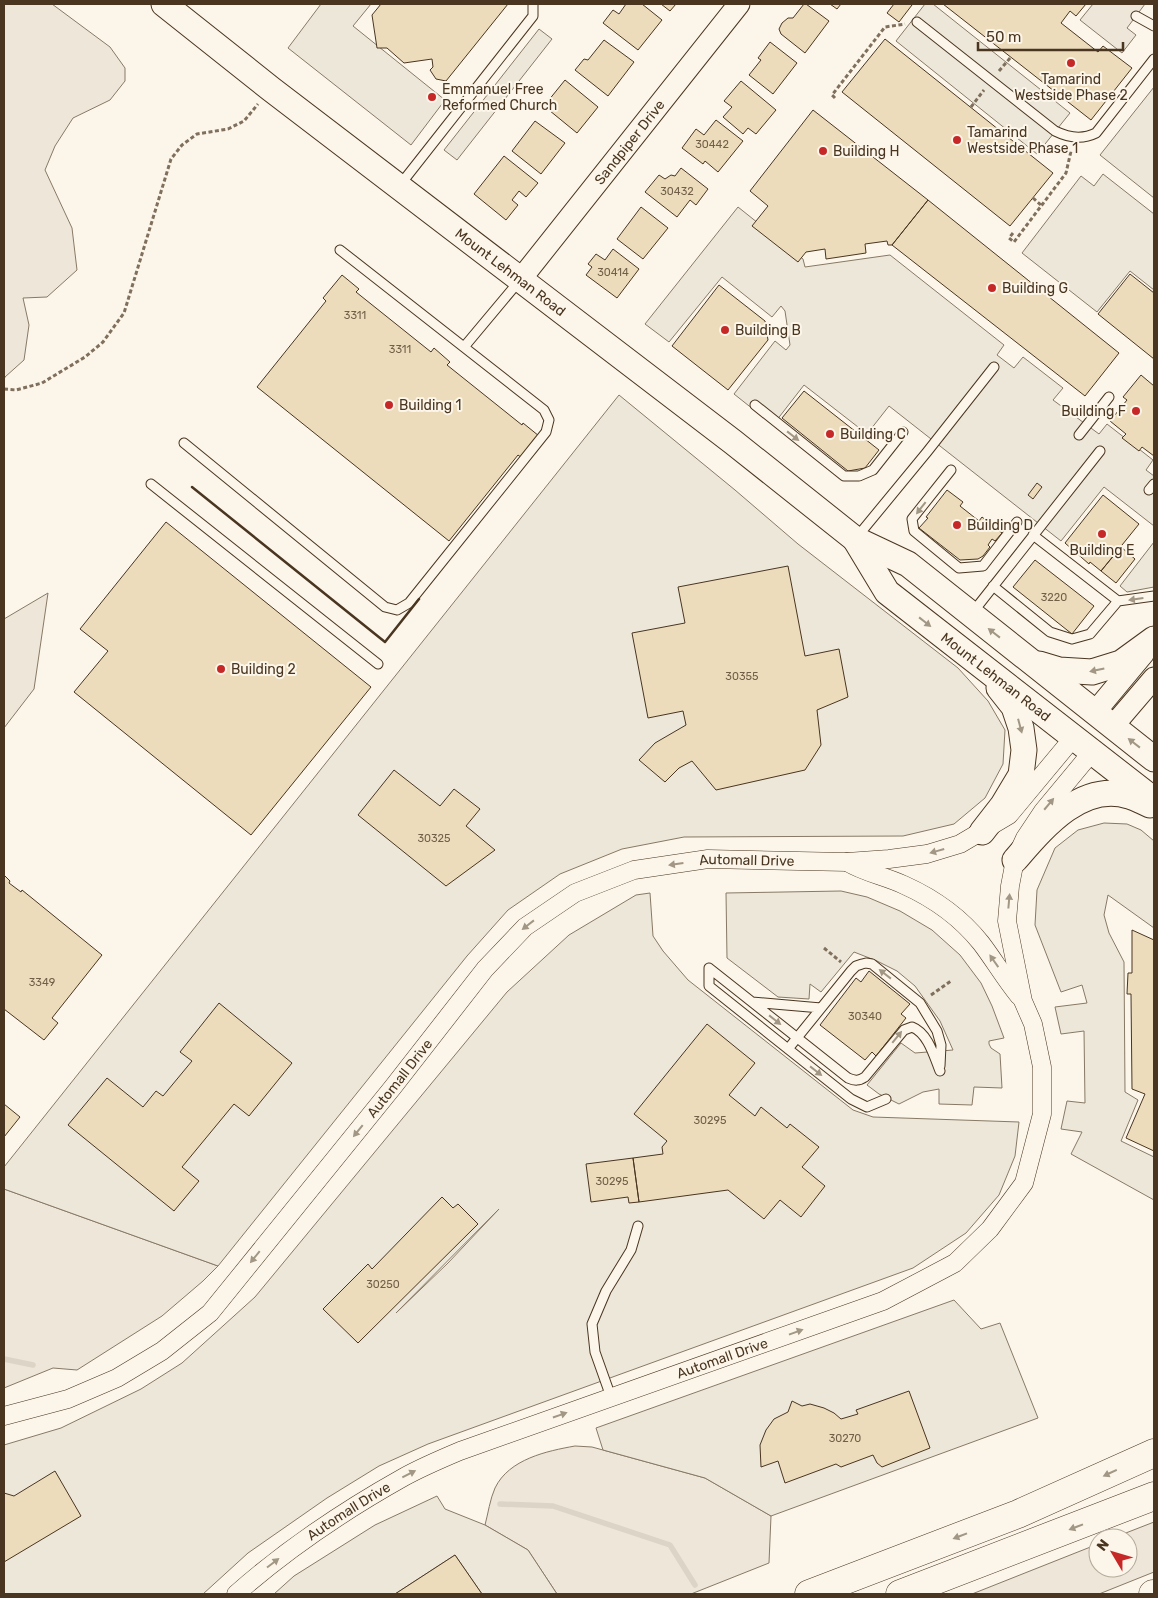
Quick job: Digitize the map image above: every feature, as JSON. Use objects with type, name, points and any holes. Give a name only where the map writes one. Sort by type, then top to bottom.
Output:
[{"type":"highway","points":[[809,1594],[1018,1514],[1154,1453]]},
{"type":"highway","points":[[900,1594],[1154,1496]]},
{"type":"main road","name":"Mount Lehman Road","points":[[164,4],[398,187],[733,442],[855,539],[908,564],[1154,759]]},
{"type":"main road","name":"Mount Lehman Road","points":[[855,539],[887,592],[1154,800]]},
{"type":"main road","points":[[1032,663],[1059,670],[1092,672],[1121,663],[1154,641]]},
{"type":"main road","points":[[982,832],[1003,804],[1021,775],[1024,750],[1021,728],[1014,707],[986,670]]},
{"type":"main road","points":[[1083,745],[1104,719]]},
{"type":"main road","points":[[1015,860],[1043,828],[1060,814],[1092,795],[1107,793],[1128,795],[1154,807]]},
{"type":"street","name":"Sandpiper Drive","points":[[520,280],[739,4]]},
{"type":"street","points":[[1104,719],[1154,641]]},
{"type":"street","points":[[1104,719],[1154,678]]},
{"type":"street","name":"Automall Drive","points":[[4,1416],[68,1399],[117,1378],[162,1351],[210,1313],[393,1088],[485,969],[525,927],[575,893],[634,870],[708,860],[847,862],[928,854],[960,844],[1009,815],[1083,745]]},
{"type":"street","name":"Automall Drive","points":[[236,1594],[260,1573],[306,1539],[405,1476],[460,1451],[883,1301],[956,1263],[990,1229],[1024,1183],[1042,1114],[1042,1067],[1033,1024],[1023,1001],[1007,921],[1010,886],[1015,860],[1025,838],[1083,745]]},
{"type":"street","name":"Automall Drive","points":[[847,862],[859,870],[904,885],[947,911],[966,926],[1023,1001]]},
{"type":"lane","points":[[398,187],[533,16],[533,4]]},
{"type":"lane","points":[[1136,16],[1154,26]]},
{"type":"lane","points":[[917,22],[1055,131],[1071,138],[1089,137],[1096,133],[1154,59]]},
{"type":"lane","points":[[184,443],[385,607],[397,610],[409,603],[546,432],[549,420],[544,410],[340,250]]},
{"type":"lane","points":[[464,347],[520,280]]},
{"type":"lane","points":[[855,539],[994,367]]},
{"type":"lane","points":[[1080,435],[1109,397]]},
{"type":"lane","points":[[755,406],[844,476],[859,476],[872,470],[902,432]]},
{"type":"lane","points":[[971,614],[1100,451]]},
{"type":"lane","points":[[951,470],[912,519],[914,531],[960,568],[983,566],[1017,522]]},
{"type":"lane","points":[[151,484],[378,664]]},
{"type":"lane","points":[[1033,535],[1118,601]]},
{"type":"lane","points":[[993,586],[1050,632],[1072,639],[1090,634],[1118,601],[1154,596]]},
{"type":"lane","points":[[788,1049],[798,1038],[851,970],[862,964],[872,964],[920,1003],[937,1031],[941,1045],[940,1071],[925,1038],[916,1028],[912,1027],[904,1030],[870,1072],[860,1080],[848,1078],[798,1038],[752,1002],[710,968],[709,986],[788,1049],[852,1099],[867,1108],[886,1099]]},
{"type":"lane","points":[[752,1002],[821,1008]]},
{"type":"lane","points":[[611,1397],[595,1352],[592,1324],[606,1292],[631,1250],[638,1226]]},
{"type":"path","points":[[836,98],[832,95],[885,27],[917,22]]},
{"type":"path","points":[[5,389],[16,390],[42,383],[85,357],[104,342],[124,313],[171,159],[182,145],[197,134],[228,129],[244,121],[271,88]]},
{"type":"path","points":[[1014,232],[1009,238],[1014,242],[1066,173],[1071,154],[1071,138]]},
{"type":"path","points":[[1033,198],[1042,206]]},
{"type":"path","points":[[824,948],[851,970]]},
{"type":"path","points":[[920,1003],[951,981]]},
{"type":"shaded area","points":[[4,4],[52,4],[110,47],[125,68],[125,81],[110,100],[73,118],[55,146],[45,170],[72,228],[77,270],[47,297],[23,298],[29,325],[24,360],[4,380]]},
{"type":"shaded area","points":[[321,4],[371,4],[353,26],[445,100],[411,145],[288,48]]},
{"type":"shaded area","points":[[925,4],[933,4],[1070,113],[1037,154],[896,41]]},
{"type":"shaded area","points":[[1093,4],[1145,4],[1127,28],[1136,35],[1122,53],[1080,20]]},
{"type":"shaded area","points":[[539,29],[552,39],[457,160],[444,150]]},
{"type":"shaded area","points":[[1154,87],[1154,198],[1100,155]]},
{"type":"shaded area","points":[[1103,174],[1154,214],[1154,290],[1130,271],[1097,312],[1022,253],[1081,176],[1094,186]]},
{"type":"shaded area","points":[[738,207],[803,259],[805,267],[890,255],[1004,345],[997,355],[1014,368],[1023,357],[1063,388],[1053,400],[1099,434],[1107,424],[1153,460],[1146,470],[1154,476],[1154,526],[1104,487],[1061,541],[889,406],[867,434],[804,385],[773,425],[734,394],[775,341],[786,350],[790,345],[785,311],[781,306],[772,317],[722,277],[669,342],[645,324]]},
{"type":"shaded area","points":[[619,395],[798,544],[958,668],[988,701],[1005,730],[1003,764],[985,798],[954,824],[903,836],[684,837],[622,849],[560,874],[508,910],[467,956],[218,1266],[4,1189],[4,1167]]},
{"type":"shaded area","points":[[1154,542],[1154,587],[1127,592],[1120,586]]},
{"type":"shaded area","points":[[48,593],[34,689],[4,728],[4,619]]},
{"type":"shaded area","points":[[1104,823],[1127,824],[1141,830],[1154,841],[1154,928],[1108,895],[1104,915],[1109,933],[1124,962],[1125,1092],[1138,1100],[1121,1141],[1154,1157],[1154,1200],[1071,1154],[1082,1132],[1061,1129],[1067,1101],[1085,1103],[1084,1031],[1061,1034],[1055,1007],[1087,1003],[1082,985],[1061,992],[1035,925],[1037,890],[1055,848],[1078,830]]},
{"type":"shaded area","points":[[841,891],[867,897],[900,911],[932,930],[960,955],[981,983],[1004,1038],[989,1041],[991,1048],[1000,1054],[1002,1088],[974,1087],[972,1105],[939,1104],[939,1089],[923,1092],[899,1104],[879,1094],[867,1085],[901,1043],[915,1053],[953,1050],[940,1021],[915,986],[897,971],[877,961],[854,952],[821,992],[810,984],[809,999],[778,997],[727,958],[726,893]]},
{"type":"shaded area","points":[[650,893],[653,936],[663,951],[688,980],[853,1110],[873,1117],[1019,1122],[1015,1156],[999,1195],[966,1233],[913,1268],[428,1444],[379,1466],[327,1498],[248,1553],[203,1594],[4,1594],[4,1445],[61,1428],[141,1389],[182,1363],[255,1297],[507,992],[569,935],[636,895]],"holes":[[[499,1209],[448,1263],[396,1313]]]},
{"type":"shaded area","points":[[4,1189],[218,1266],[162,1316],[77,1370],[53,1368],[4,1388]]},
{"type":"shaded area","points":[[954,1300],[981,1329],[1000,1323],[1038,1418],[771,1516],[705,1478],[603,1450],[596,1428]]},
{"type":"shaded area","points":[[575,1446],[592,1447],[705,1478],[771,1516],[769,1563],[691,1594],[557,1594],[528,1550],[485,1525],[495,1488],[509,1470],[519,1463],[541,1454]]},
{"type":"shaded area","points":[[437,1496],[445,1509],[485,1525],[528,1550],[557,1594],[482,1594],[455,1555],[395,1594],[274,1594],[294,1576],[375,1525]]},
{"type":"shaded area","points":[[1154,1522],[1154,1572],[1099,1594],[972,1594],[1088,1548],[1088,1578],[1138,1578],[1138,1528]]},
{"type":"building","points":[[381,4],[508,4],[446,81],[436,79],[430,70],[433,67],[432,59],[404,63],[387,48],[377,48],[372,15]]},
{"type":"building","points":[[626,4],[642,4],[662,20],[638,50],[603,23],[613,10],[619,14]]},
{"type":"building","points":[[661,4],[676,4],[670,11]]},
{"type":"building","points":[[804,4],[829,21],[805,53],[781,34],[779,29],[788,18],[793,18]]},
{"type":"building","points":[[830,4],[841,4],[837,9]]},
{"type":"building","points":[[894,4],[912,5],[899,22],[887,13]]},
{"type":"building","name":"Tamarind Westside Phase 2","points":[[943,4],[1086,4],[1076,16],[1070,11],[1061,23],[1098,52],[1103,46],[1132,68],[1091,120]]},
{"type":"building","name":"Tamarind Westside Phase 1","points":[[885,39],[1053,173],[1010,226],[842,92]]},
{"type":"building","points":[[604,40],[634,62],[608,96],[575,70],[584,59],[588,60]]},
{"type":"building","points":[[770,42],[797,63],[773,94],[749,75],[761,60],[758,58]]},
{"type":"building","points":[[565,80],[598,107],[577,133],[544,106]]},
{"type":"building","points":[[741,81],[776,110],[756,134],[748,128],[743,134],[723,117],[732,107],[724,101]]},
{"type":"building","name":"Building H","points":[[813,110],[928,200],[892,245],[888,245],[887,241],[865,244],[866,253],[826,259],[825,249],[806,252],[798,262],[752,226],[768,206],[750,191]]},
{"type":"building","points":[[716,120],[743,141],[718,172],[705,161],[703,164],[682,148],[696,129],[704,135]]},
{"type":"building","points":[[535,121],[565,143],[541,174],[512,151]]},
{"type":"building","points":[[504,156],[538,183],[526,197],[519,191],[512,200],[518,205],[506,220],[474,194]]},
{"type":"building","points":[[681,168],[708,189],[696,205],[690,200],[677,217],[645,192],[659,175],[665,179],[671,175],[675,176]]},
{"type":"building","name":"Building G","points":[[928,200],[1119,353],[1085,396],[892,245]]},
{"type":"building","points":[[641,207],[668,228],[643,259],[617,239]]},
{"type":"building","points":[[613,249],[639,269],[617,298],[586,275],[592,267],[588,264],[596,254],[605,260]]},
{"type":"building","points":[[1130,274],[1154,293],[1154,359],[1098,314]]},
{"type":"building","name":"Building 1","points":[[342,275],[359,289],[356,292],[431,352],[434,348],[450,362],[447,365],[522,425],[523,423],[539,436],[522,458],[518,455],[449,541],[257,387],[326,301],[323,298]]},
{"type":"building","name":"Building B","points":[[719,285],[765,321],[768,340],[728,390],[672,346]]},
{"type":"building","name":"Building F","points":[[1141,375],[1154,386],[1154,456],[1142,447],[1139,451],[1122,438],[1126,434],[1110,421],[1127,400],[1123,397]]},
{"type":"building","name":"Building C","points":[[804,391],[879,450],[865,468],[848,471],[782,418]]},
{"type":"building","points":[[1037,483],[1042,487],[1033,499],[1028,495]]},
{"type":"building","name":"Building D","points":[[947,490],[963,502],[960,506],[979,521],[982,517],[1002,533],[995,541],[992,539],[988,545],[990,547],[978,559],[960,560],[919,528]]},
{"type":"building","name":"Building E","points":[[1103,495],[1139,524],[1101,571],[1090,562],[1089,564],[1065,543]]},
{"type":"building","name":"Building 2","points":[[166,522],[371,687],[251,835],[74,692],[108,651],[80,629]]},
{"type":"building","points":[[1121,547],[1135,559],[1116,583],[1101,571]]},
{"type":"building","points":[[1035,560],[1094,606],[1072,634],[1013,587]]},
{"type":"building","points":[[788,566],[805,656],[839,649],[848,697],[817,710],[821,745],[805,770],[716,790],[692,761],[679,768],[665,782],[639,760],[655,743],[686,725],[683,711],[648,718],[632,633],[685,623],[678,587]]},
{"type":"building","points":[[394,770],[440,806],[454,789],[480,809],[466,826],[495,850],[446,886],[358,815]]},
{"type":"building","points":[[4,875],[10,881],[9,883],[21,892],[22,890],[102,955],[52,1018],[58,1023],[44,1040],[4,1009]]},
{"type":"building","points":[[1132,930],[1154,940],[1154,1151],[1126,1138],[1145,1094],[1132,1089],[1131,994],[1127,994],[1128,973],[1132,973]]},
{"type":"building","points":[[869,971],[910,1004],[901,1014],[906,1018],[876,1056],[872,1052],[865,1060],[820,1025],[856,978],[861,982]]},
{"type":"building","points":[[219,1003],[292,1063],[249,1116],[234,1104],[182,1167],[199,1181],[174,1211],[68,1125],[107,1078],[143,1107],[156,1091],[163,1096],[192,1061],[180,1052]]},
{"type":"building","points":[[707,1024],[755,1063],[729,1095],[755,1116],[761,1107],[787,1128],[790,1124],[819,1147],[802,1167],[825,1186],[801,1217],[780,1200],[764,1219],[728,1190],[639,1202],[633,1158],[663,1154],[662,1147],[667,1141],[634,1114]]},
{"type":"building","points":[[4,1104],[20,1117],[4,1137]]},
{"type":"building","points":[[633,1158],[639,1202],[629,1203],[628,1197],[591,1202],[586,1164]]},
{"type":"building","points":[[442,1197],[453,1208],[458,1204],[478,1224],[358,1343],[323,1309],[368,1264],[372,1269]]},
{"type":"building","points":[[909,1391],[930,1448],[882,1467],[877,1463],[873,1455],[841,1467],[836,1464],[785,1483],[778,1461],[761,1467],[760,1445],[766,1430],[774,1419],[788,1412],[792,1401],[802,1406],[810,1404],[824,1408],[841,1419],[858,1414],[856,1410]]},
{"type":"building","points":[[55,1471],[81,1516],[4,1562],[4,1493],[14,1496]]},
{"type":"building","points":[[455,1555],[482,1594],[395,1594]]},
{"type":"waterway","points":[[4,1359],[33,1365]]},
{"type":"waterway","points":[[500,1504],[553,1506],[670,1545],[695,1585]]},
{"type":"wall","points":[[192,487],[385,642],[419,599]]},
{"type":"place","name":"Tamarind Westside Phase 2","points":[[1071,63]]},
{"type":"place","name":"Emmanuel Free Reformed Church","points":[[432,97]]},
{"type":"place","name":"Tamarind Westside Phase 1","points":[[957,140]]},
{"type":"place","name":"Building H","points":[[823,151]]},
{"type":"place","name":"Building G","points":[[992,288]]},
{"type":"place","name":"Building B","points":[[725,330]]},
{"type":"place","name":"Building 1","points":[[389,405]]},
{"type":"place","name":"Building F","points":[[1136,411]]},
{"type":"place","name":"Building C","points":[[830,434]]},
{"type":"place","name":"Building D","points":[[957,525]]},
{"type":"place","name":"Building E","points":[[1102,534]]},
{"type":"place","name":"Building 2","points":[[221,669]]}]
